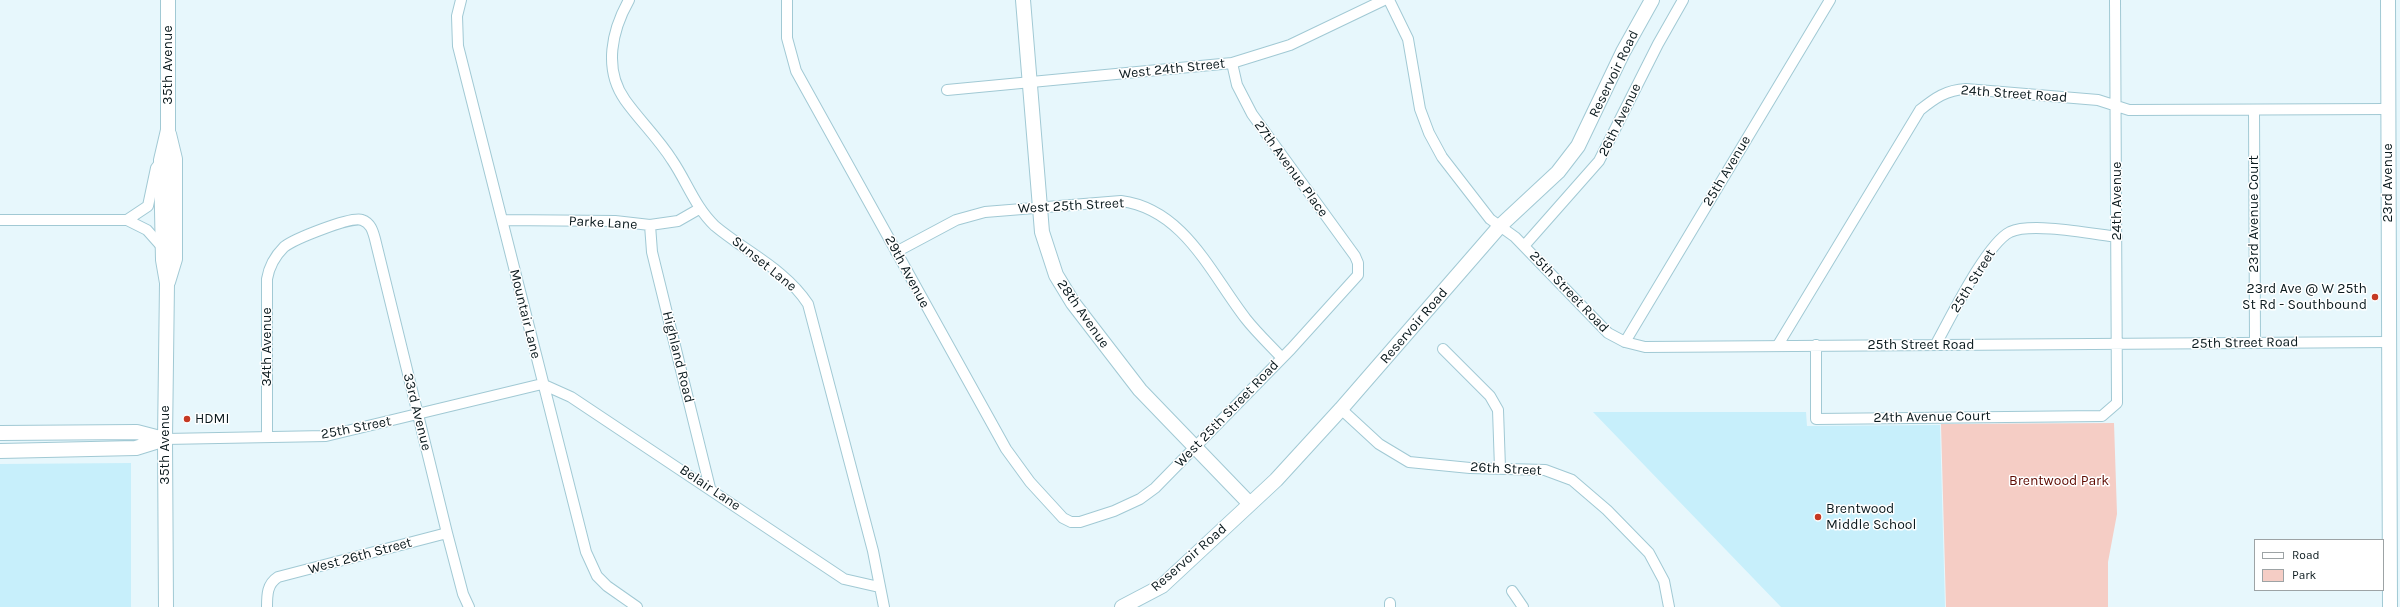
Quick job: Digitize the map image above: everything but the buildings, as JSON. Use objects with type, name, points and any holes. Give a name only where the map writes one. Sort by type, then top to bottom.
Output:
[{"type":"street","name":"35th Avenue","points":[[166,607],[165,439],[167,283],[163,248],[161,160],[168,130],[168,0]]},
{"type":"street","name":"Mountair Lane","points":[[461,0],[457,16],[458,46],[542,384],[586,552],[597,576],[607,586],[637,607]]},
{"type":"street","name":"Sunset Lane","points":[[629,0],[620,15],[612,41],[613,70],[624,100],[671,158],[699,209],[716,226],[784,277],[800,292],[808,304],[873,551],[884,607]]},
{"type":"street","name":"29th Avenue","points":[[787,0],[787,38],[796,71],[1006,449],[1051,506],[1063,518],[1071,522]]},
{"type":"street","name":"28th Avenue","points":[[1023,0],[1042,232],[1048,256],[1064,291],[1140,390],[1250,504]]},
{"type":"street","name":"West 24th Street","points":[[948,90],[1232,63],[1290,45],[1384,0]]},
{"type":"street","name":"25th Street Road","points":[[1389,0],[1408,39],[1420,109],[1429,133],[1442,157],[1490,219],[1524,246],[1608,333],[1625,342],[1645,346],[2389,342]]},
{"type":"street","name":"Reservoir Road","points":[[1122,607],[1162,586],[1276,480],[1341,409],[1500,226],[1558,172],[1578,146],[1623,52],[1652,0]]},
{"type":"street","name":"26th Avenue","points":[[1524,246],[1599,161],[1658,44],[1683,0]]},
{"type":"street","name":"25th Avenue","points":[[1625,342],[1830,0]]},
{"type":"street","name":"24th Avenue","points":[[2116,0],[2117,403]]},
{"type":"street","name":"23rd Avenue","points":[[2388,0],[2387,109],[2394,199],[2389,342],[2390,607]]},
{"type":"street","name":"27th Avenue Place","points":[[1232,63],[1237,86],[1252,114],[1355,256],[1359,271]]},
{"type":"street","name":"24th Street Road","points":[[1778,345],[1920,110],[1933,99],[1946,92],[1966,89],[2098,100],[2129,110],[2387,109]]},
{"type":"street","name":"23rd Avenue Court","points":[[2254,110],[2255,342]]},
{"type":"street","name":"35th Avenue","points":[[167,283],[175,259],[175,159],[168,130]]},
{"type":"street","points":[[127,220],[148,206],[156,168],[161,160]]},
{"type":"street","name":"West 25th Street","points":[[896,252],[962,217],[985,212],[1121,202],[1140,205],[1158,213],[1175,226],[1188,240],[1247,320],[1282,358]]},
{"type":"street","name":"Parke Lane","points":[[502,220],[615,221],[650,226],[678,221],[699,209]]},
{"type":"street","name":"33rd Avenue","points":[[274,258],[286,246],[293,242],[343,222],[354,219],[363,220],[370,226],[375,240],[447,533],[463,594],[469,607]]},
{"type":"street","points":[[0,220],[127,220],[147,230],[163,248]]},
{"type":"street","name":"Highland Road","points":[[650,226],[652,252],[710,488]]},
{"type":"street","name":"25th Street","points":[[1936,344],[1987,256],[2010,232],[2038,229],[2117,237]]},
{"type":"street","name":"34th Avenue","points":[[267,437],[266,279],[274,258]]},
{"type":"street","name":"West 25th Street Road","points":[[1071,522],[1091,519],[1140,499],[1155,488],[1282,358],[1355,278],[1359,271]]},
{"type":"street","name":"24th Avenue Court","points":[[1816,345],[1816,419],[2102,416],[2117,403]]},
{"type":"street","points":[[1444,349],[1490,396],[1498,410],[1500,468]]},
{"type":"street","name":"25th Street","points":[[0,433],[137,432],[165,439],[326,436],[542,384]]},
{"type":"street","name":"Belair Lane","points":[[542,384],[571,397],[710,488],[844,579],[879,587]]},
{"type":"street","name":"26th Street","points":[[1341,409],[1380,444],[1409,462],[1420,465],[1545,470],[1572,480],[1585,489],[1649,553],[1664,581],[1669,607]]},
{"type":"street","name":"25th Street","points":[[0,451],[136,448],[165,439]]},
{"type":"street","name":"West 26th Street","points":[[267,607],[267,592],[273,580],[447,533]]},
{"type":"street","points":[[1512,591],[1523,607]]},
{"type":"shaded area","name":"Brentwood Middle School","points":[[1593,412],[1806,412],[1807,426],[1940,425],[1945,607],[1781,607]]},
{"type":"shaded area","points":[[131,463],[131,607],[0,607],[0,464]]},
{"type":"green space","name":"Brentwood Park","points":[[2114,423],[2117,514],[2108,562],[2108,607],[1946,607],[1941,424]]},
{"type":"place","name":"23rd Ave @ W 25th St Rd - Southbound","points":[[2375,297]]},
{"type":"place","name":"HDMI","points":[[187,419]]},
{"type":"place","name":"Brentwood Middle School","points":[[1818,517]]}]
